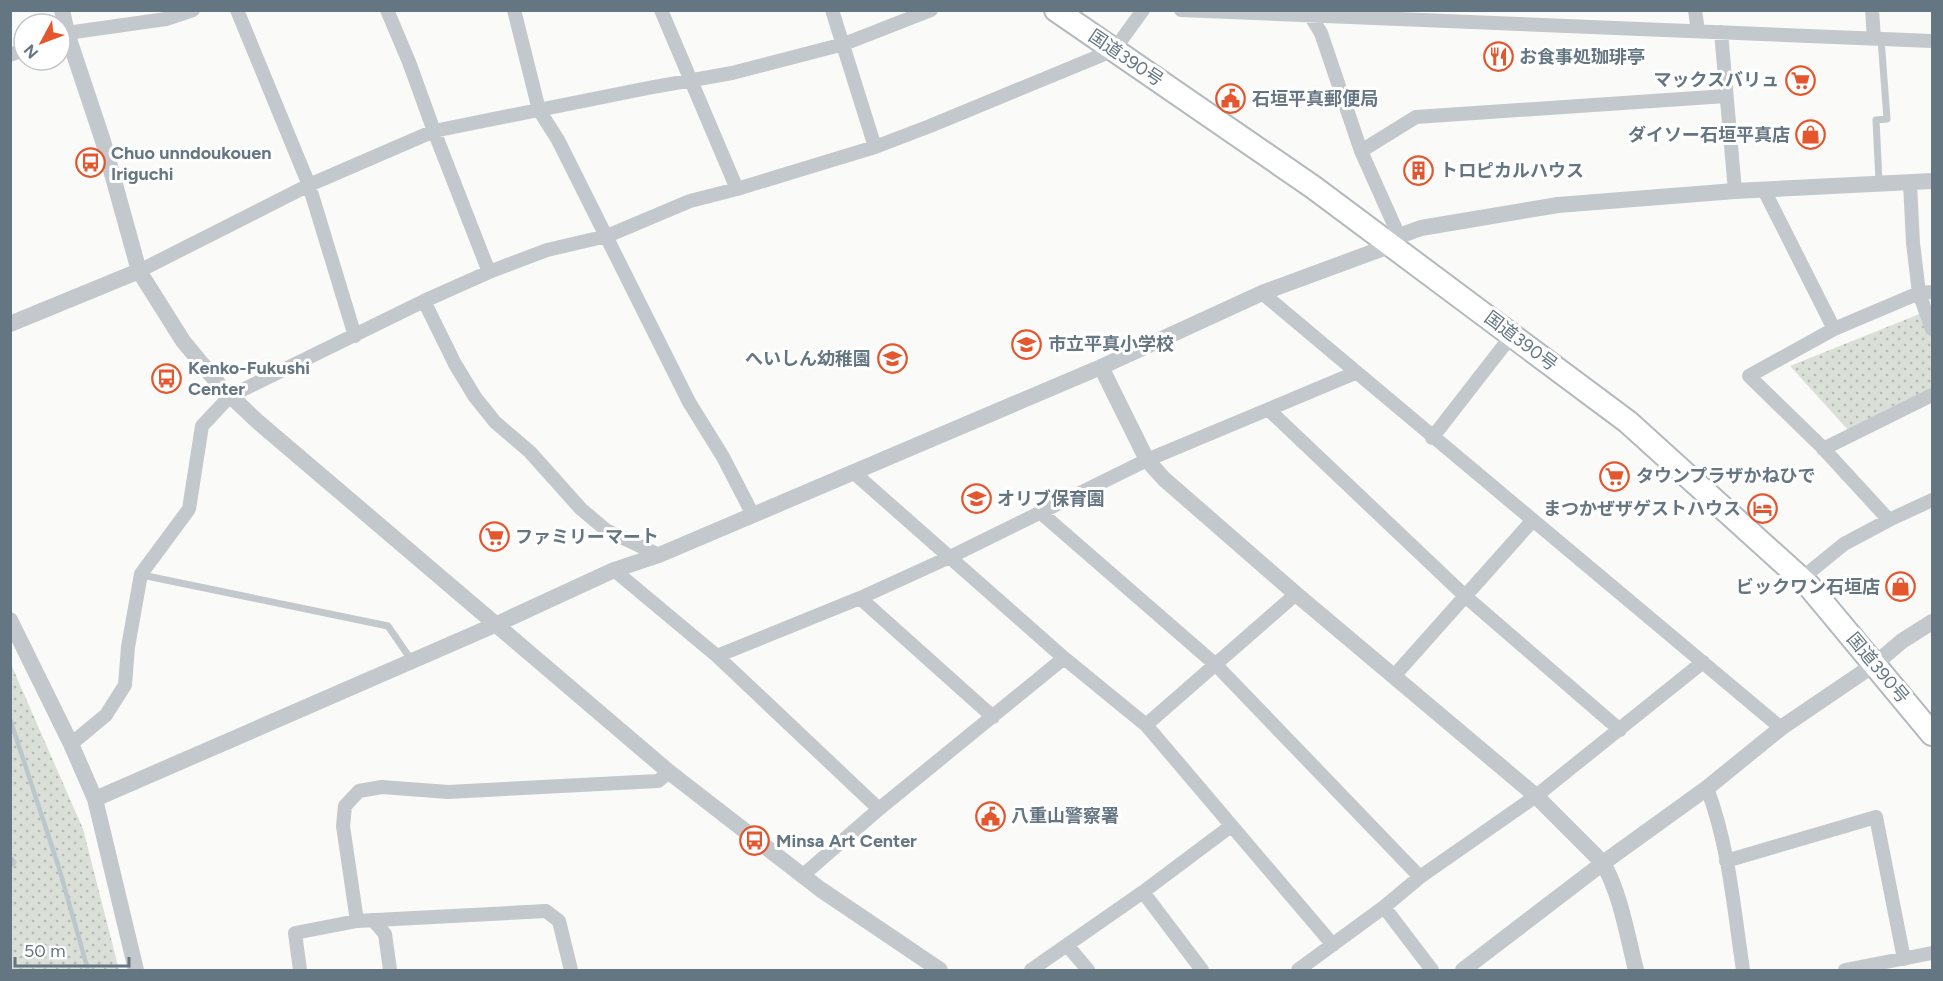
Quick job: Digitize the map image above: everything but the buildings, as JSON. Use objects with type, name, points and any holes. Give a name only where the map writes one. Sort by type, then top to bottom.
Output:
[{"type":"highway","name":"国道390号","points":[[1056,10],[1313,187],[1396,241],[1512,334],[1628,422],[1801,579],[1932,734]]},
{"type":"street","points":[[72,33],[166,19],[193,10]]},
{"type":"street","points":[[237,10],[309,185],[355,336]]},
{"type":"street","points":[[387,10],[489,272]]},
{"type":"street","points":[[514,10],[539,110],[558,140],[689,402],[723,457],[753,515]]},
{"type":"street","points":[[661,10],[737,189]]},
{"type":"street","points":[[832,10],[875,147]]},
{"type":"street","points":[[10,324],[139,271],[309,185],[434,131],[732,73],[844,44],[911,14],[931,10]]},
{"type":"street","points":[[71,744],[106,715],[125,685],[128,647],[141,574],[189,509],[202,426],[230,396],[424,301],[489,272],[547,250],[607,236],[690,201],[875,147],[1114,50],[1143,10]]},
{"type":"street","points":[[1181,10],[1473,16],[1698,31],[1932,41]]},
{"type":"street","points":[[1695,10],[1698,31]]},
{"type":"street","points":[[1872,10],[1877,38]]},
{"type":"street","points":[[1308,13],[1321,33],[1361,151],[1396,241]]},
{"type":"street","points":[[1721,32],[1735,192]]},
{"type":"street","points":[[72,56],[103,141],[139,271],[183,341],[230,396],[669,772],[802,876],[934,969]]},
{"type":"street","points":[[1361,151],[1416,117],[1726,96]]},
{"type":"street","points":[[95,799],[497,624],[614,570],[659,555],[1101,367],[1262,293],[1396,241],[1421,228],[1558,205],[1932,181]]},
{"type":"street","points":[[1910,183],[1913,243],[1926,293],[1932,329]]},
{"type":"street","points":[[1764,190],[1834,329]]},
{"type":"street","points":[[1262,293],[1432,438],[1781,728]]},
{"type":"street","points":[[1889,520],[1823,449],[1749,376],[1834,329],[1926,293]]},
{"type":"street","points":[[424,301],[455,364],[475,397],[495,422],[530,452],[581,509],[606,530],[659,555]]},
{"type":"street","points":[[1432,438],[1512,334]]},
{"type":"street","points":[[1101,367],[1147,460],[1164,479],[1296,594],[1536,796],[1603,863],[1610,875],[1617,897],[1636,970]]},
{"type":"street","points":[[717,656],[860,598],[950,557],[1147,460],[1355,372]]},
{"type":"street","points":[[1823,449],[1932,395]]},
{"type":"street","points":[[1269,410],[1466,596],[1620,730]]},
{"type":"street","points":[[853,472],[1064,658],[1146,725],[1333,945]]},
{"type":"street","points":[[1801,579],[1844,544],[1932,500]]},
{"type":"street","points":[[1041,513],[1216,665],[1420,878]]},
{"type":"street","points":[[1394,676],[1533,520]]},
{"type":"street","points":[[614,570],[717,656],[879,808]]},
{"type":"street","points":[[1146,725],[1296,594]]},
{"type":"street","points":[[860,598],[993,717]]},
{"type":"street","points":[[10,620],[71,744],[95,799],[136,970]]},
{"type":"street","points":[[1463,970],[1603,863],[1707,788],[1781,728],[1932,622]]},
{"type":"street","points":[[802,876],[879,808],[1064,658]]},
{"type":"street","points":[[1298,970],[1420,878],[1536,796],[1702,662]]},
{"type":"street","points":[[357,921],[343,826],[345,806],[359,791],[382,787],[448,792],[658,781],[669,772]]},
{"type":"street","points":[[1707,788],[1726,861],[1743,970]]},
{"type":"street","points":[[1726,861],[1876,817],[1904,959]]},
{"type":"street","points":[[1031,970],[1143,892],[1231,826]]},
{"type":"street","points":[[1143,892],[1202,970]]},
{"type":"street","points":[[1384,907],[1432,970]]},
{"type":"street","points":[[300,970],[295,933],[357,921],[546,911],[559,921],[571,970]]},
{"type":"street","points":[[373,920],[385,934],[390,970]]},
{"type":"street","points":[[1067,945],[1088,970]]},
{"type":"street","points":[[1845,970],[1932,953]]},
{"type":"lane","points":[[1877,38],[1887,119],[1876,120],[1879,185]]},
{"type":"lane","points":[[141,574],[388,626],[412,661]]},
{"type":"shaded area","points":[[1922,313],[1932,338],[1932,390],[1849,431],[1790,366]]},
{"type":"shaded area","points":[[10,662],[83,829],[119,970],[11,970]]},
{"type":"waterway","points":[[10,719],[59,868],[88,970]]},
{"type":"place","name":"お食事処珈琲亭","points":[[1498,57]]},
{"type":"place","name":"マックスバリュ","points":[[1800,80]]},
{"type":"place","name":"石垣平真郵便局","points":[[1231,99]]},
{"type":"place","name":"ダイソー石垣平真店","points":[[1811,135]]},
{"type":"place","name":"Chuo unndoukouen Iriguchi","points":[[90,163]]},
{"type":"place","name":"トロピカルハウス","points":[[1419,171]]},
{"type":"place","name":"市立平真小学校","points":[[1027,344]]},
{"type":"place","name":"へいしん幼稚園","points":[[892,359]]},
{"type":"place","name":"Kenko-Fukushi Center","points":[[167,378]]},
{"type":"place","name":"タウンプラザかねひで","points":[[1615,476]]},
{"type":"place","name":"オリブ保育園","points":[[976,499]]},
{"type":"place","name":"まつかぜザゲストハウス","points":[[1762,509]]},
{"type":"place","name":"ファミリーマート","points":[[494,537]]},
{"type":"place","name":"ビックワン石垣店","points":[[1901,587]]},
{"type":"place","name":"八重山警察署","points":[[990,816]]},
{"type":"place","name":"Minsa Art Center","points":[[755,841]]}]
